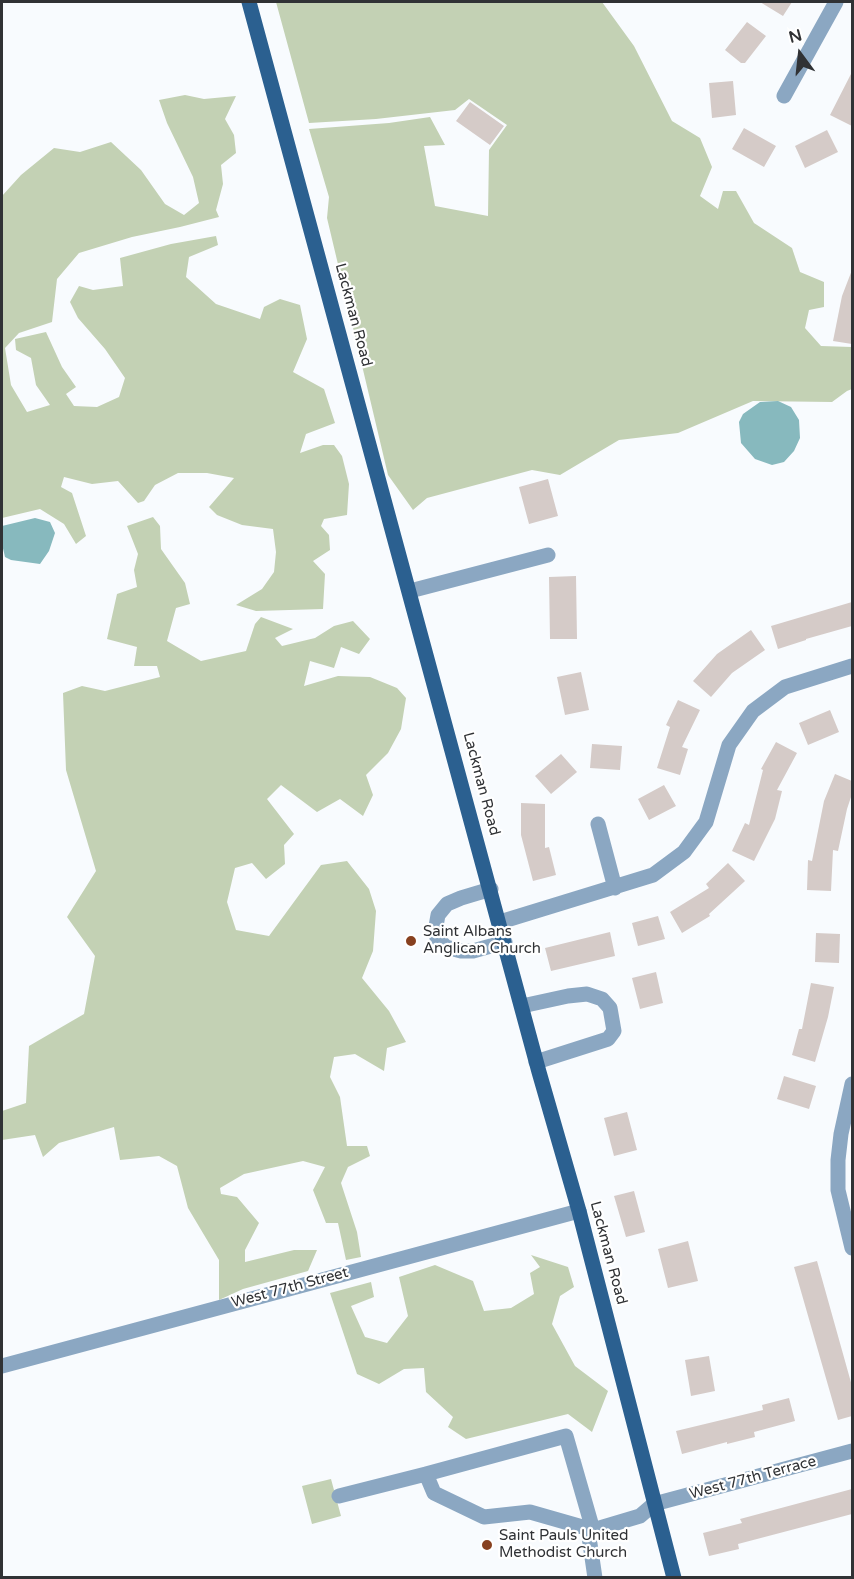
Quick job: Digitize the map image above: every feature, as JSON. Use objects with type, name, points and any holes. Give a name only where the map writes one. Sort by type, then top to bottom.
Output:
[{"type":"main road","name":"Lackman Road","points":[[249,2],[500,922],[536,1062],[579,1211],[674,1578]]},
{"type":"street","points":[[784,96],[836,2]]},
{"type":"street","points":[[410,591],[548,555]]},
{"type":"street","points":[[500,922],[653,875],[684,852],[706,822],[729,744],[753,711],[785,687],[852,666]]},
{"type":"street","points":[[598,824],[615,888]]},
{"type":"street","points":[[490,889],[447,904],[436,921],[435,932],[437,938],[446,947],[461,951],[473,951],[505,942]]},
{"type":"street","points":[[522,1006],[587,994],[602,999],[610,1008],[614,1031],[608,1039],[536,1062]]},
{"type":"street","points":[[852,1084],[838,1160],[838,1191],[852,1248]]},
{"type":"street","name":"West 77th Street","points":[[2,1366],[579,1211]]},
{"type":"street","points":[[339,1496],[566,1436],[590,1530],[595,1578]]},
{"type":"street","name":"West 77th Terrace","points":[[590,1530],[640,1516],[654,1504],[852,1451]]},
{"type":"street","points":[[426,1474],[434,1493],[484,1517],[530,1512],[590,1530]]},
{"type":"green space","points":[[276,2],[602,2],[634,46],[672,121],[700,138],[712,167],[700,196],[718,209],[723,191],[736,191],[754,223],[792,248],[800,272],[824,282],[824,307],[809,310],[805,328],[821,346],[852,347],[852,389],[832,402],[753,401],[678,433],[619,440],[560,475],[532,470],[427,498],[413,510],[388,475],[327,218],[329,197],[309,129],[389,123],[430,117],[445,145],[424,146],[435,206],[488,216],[489,150],[507,125],[469,99],[455,110],[376,119],[309,123]]},
{"type":"green space","points":[[185,95],[204,99],[236,96],[225,119],[234,135],[236,153],[221,165],[223,184],[216,210],[219,217],[132,237],[79,253],[57,279],[52,322],[19,333],[5,348],[11,385],[27,412],[50,405],[36,385],[31,358],[16,350],[15,339],[46,332],[62,367],[76,387],[66,394],[74,406],[97,407],[119,397],[125,378],[105,349],[78,318],[70,302],[79,286],[93,290],[123,286],[120,258],[171,244],[216,236],[218,245],[189,257],[186,277],[216,304],[260,319],[264,307],[280,299],[300,305],[307,339],[293,372],[324,389],[335,423],[306,434],[300,453],[323,445],[334,445],[342,456],[349,484],[347,515],[324,519],[321,526],[329,535],[330,550],[313,561],[325,574],[323,609],[256,611],[236,605],[262,589],[274,572],[276,552],[273,529],[242,525],[217,515],[209,507],[234,478],[207,473],[178,473],[155,485],[144,501],[138,503],[118,481],[92,484],[64,477],[61,487],[72,493],[86,536],[76,544],[64,524],[40,509],[2,518],[2,196],[21,175],[54,148],[80,152],[111,142],[141,170],[165,204],[184,215],[199,203],[193,177],[167,123],[159,100]]},
{"type":"green space","points":[[153,517],[160,526],[161,549],[185,583],[190,604],[176,608],[167,641],[201,661],[246,651],[255,624],[261,617],[293,629],[275,638],[282,646],[315,638],[334,626],[353,621],[370,639],[359,654],[341,647],[334,668],[310,661],[304,686],[338,676],[370,677],[397,688],[406,698],[401,729],[388,753],[366,775],[373,795],[363,816],[340,799],[317,812],[281,785],[267,799],[294,834],[284,845],[285,864],[266,879],[252,863],[235,868],[227,902],[236,930],[269,936],[321,865],[347,861],[369,889],[376,911],[373,951],[362,978],[389,1011],[406,1042],[387,1048],[384,1071],[355,1054],[334,1057],[330,1077],[340,1097],[347,1146],[367,1146],[370,1156],[348,1167],[341,1183],[357,1232],[361,1257],[346,1260],[338,1223],[326,1223],[313,1190],[325,1167],[303,1161],[244,1174],[220,1188],[221,1194],[237,1197],[259,1223],[245,1250],[245,1262],[294,1250],[317,1250],[308,1271],[243,1289],[219,1300],[219,1260],[188,1208],[177,1166],[159,1156],[120,1160],[114,1127],[59,1143],[43,1157],[35,1135],[2,1140],[2,1111],[26,1103],[29,1046],[84,1014],[95,956],[67,917],[96,871],[66,770],[63,693],[82,686],[105,691],[160,677],[157,666],[134,666],[137,647],[107,639],[117,594],[137,587],[134,570],[138,554],[127,526]]},
{"type":"green space","points":[[531,1255],[568,1267],[574,1287],[560,1296],[552,1324],[575,1366],[608,1391],[592,1432],[568,1414],[466,1439],[448,1427],[453,1417],[426,1392],[424,1368],[404,1369],[379,1384],[357,1374],[330,1293],[371,1282],[374,1297],[351,1306],[365,1337],[387,1343],[408,1316],[399,1277],[435,1265],[473,1281],[484,1311],[511,1308],[534,1294],[530,1273],[540,1267]]},
{"type":"green space","points":[[331,1479],[341,1516],[312,1524],[302,1486]]},
{"type":"water","points":[[778,401],[791,407],[799,420],[800,438],[794,451],[784,462],[772,465],[755,459],[741,443],[739,422],[743,414],[760,402]]},
{"type":"water","points":[[35,518],[50,522],[55,533],[49,551],[40,564],[5,557],[2,526]]},
{"type":"building","points":[[760,2],[792,2],[783,16]]},
{"type":"building","points":[[747,22],[766,36],[745,63],[741,63],[725,50]]},
{"type":"building","points":[[852,72],[852,126],[830,115]]},
{"type":"building","points":[[733,81],[736,115],[712,118],[709,83]]},
{"type":"building","points":[[470,102],[504,126],[490,145],[456,121]]},
{"type":"building","points":[[744,128],[776,146],[764,167],[732,149]]},
{"type":"building","points":[[827,130],[838,152],[805,168],[795,146]]},
{"type":"building","points":[[852,270],[852,344],[833,341],[842,296]]},
{"type":"building","points":[[548,479],[558,516],[529,524],[519,487]]},
{"type":"building","points":[[576,576],[577,639],[550,639],[549,577]]},
{"type":"building","points":[[852,602],[852,626],[778,649],[771,626]]},
{"type":"building","points":[[751,630],[765,650],[732,673],[711,697],[693,681],[717,654]]},
{"type":"building","points":[[581,672],[589,710],[565,715],[557,677]]},
{"type":"building","points":[[678,700],[700,710],[682,747],[688,749],[680,775],[657,768],[670,727],[666,725]]},
{"type":"building","points":[[830,710],[839,732],[808,745],[799,723]]},
{"type":"building","points":[[776,742],[797,753],[777,790],[782,791],[775,819],[754,861],[732,851],[745,823],[749,825],[763,770],[761,769]]},
{"type":"building","points":[[592,744],[622,746],[620,770],[590,768]]},
{"type":"building","points":[[561,754],[577,772],[551,794],[535,776]]},
{"type":"building","points":[[835,774],[852,781],[852,794],[838,851],[833,850],[831,891],[807,890],[808,860],[812,861],[824,801]]},
{"type":"building","points":[[664,785],[676,806],[649,820],[638,799]]},
{"type":"building","points":[[521,803],[545,804],[545,848],[549,847],[556,875],[533,881],[521,835]]},
{"type":"building","points":[[728,863],[745,881],[709,914],[710,916],[682,933],[670,912],[709,888],[706,884]]},
{"type":"building","points":[[658,916],[665,939],[638,946],[632,923]]},
{"type":"building","points":[[610,932],[615,956],[551,971],[545,948]]},
{"type":"building","points":[[816,933],[840,934],[839,963],[815,962]]},
{"type":"building","points":[[656,972],[663,1003],[640,1009],[632,978]]},
{"type":"building","points":[[811,983],[834,987],[815,1062],[792,1055],[799,1029],[802,1029]]},
{"type":"building","points":[[784,1076],[816,1086],[809,1109],[777,1099]]},
{"type":"building","points":[[627,1112],[637,1150],[614,1156],[604,1118]]},
{"type":"building","points":[[634,1191],[645,1232],[626,1237],[614,1196]]},
{"type":"building","points":[[688,1241],[698,1281],[668,1288],[658,1249]]},
{"type":"building","points":[[817,1261],[852,1386],[852,1416],[838,1420],[794,1267]]},
{"type":"building","points":[[709,1356],[715,1391],[691,1396],[685,1360]]},
{"type":"building","points":[[789,1398],[795,1421],[754,1432],[755,1437],[682,1454],[676,1431],[763,1410],[762,1405]]},
{"type":"building","points":[[852,1489],[852,1514],[738,1544],[739,1549],[709,1556],[703,1533],[742,1523],[740,1519]]},
{"type":"place","name":"Saint Albans Anglican Church","points":[[411,941]]},
{"type":"place","name":"Saint Pauls United Methodist Church","points":[[487,1545]]}]
